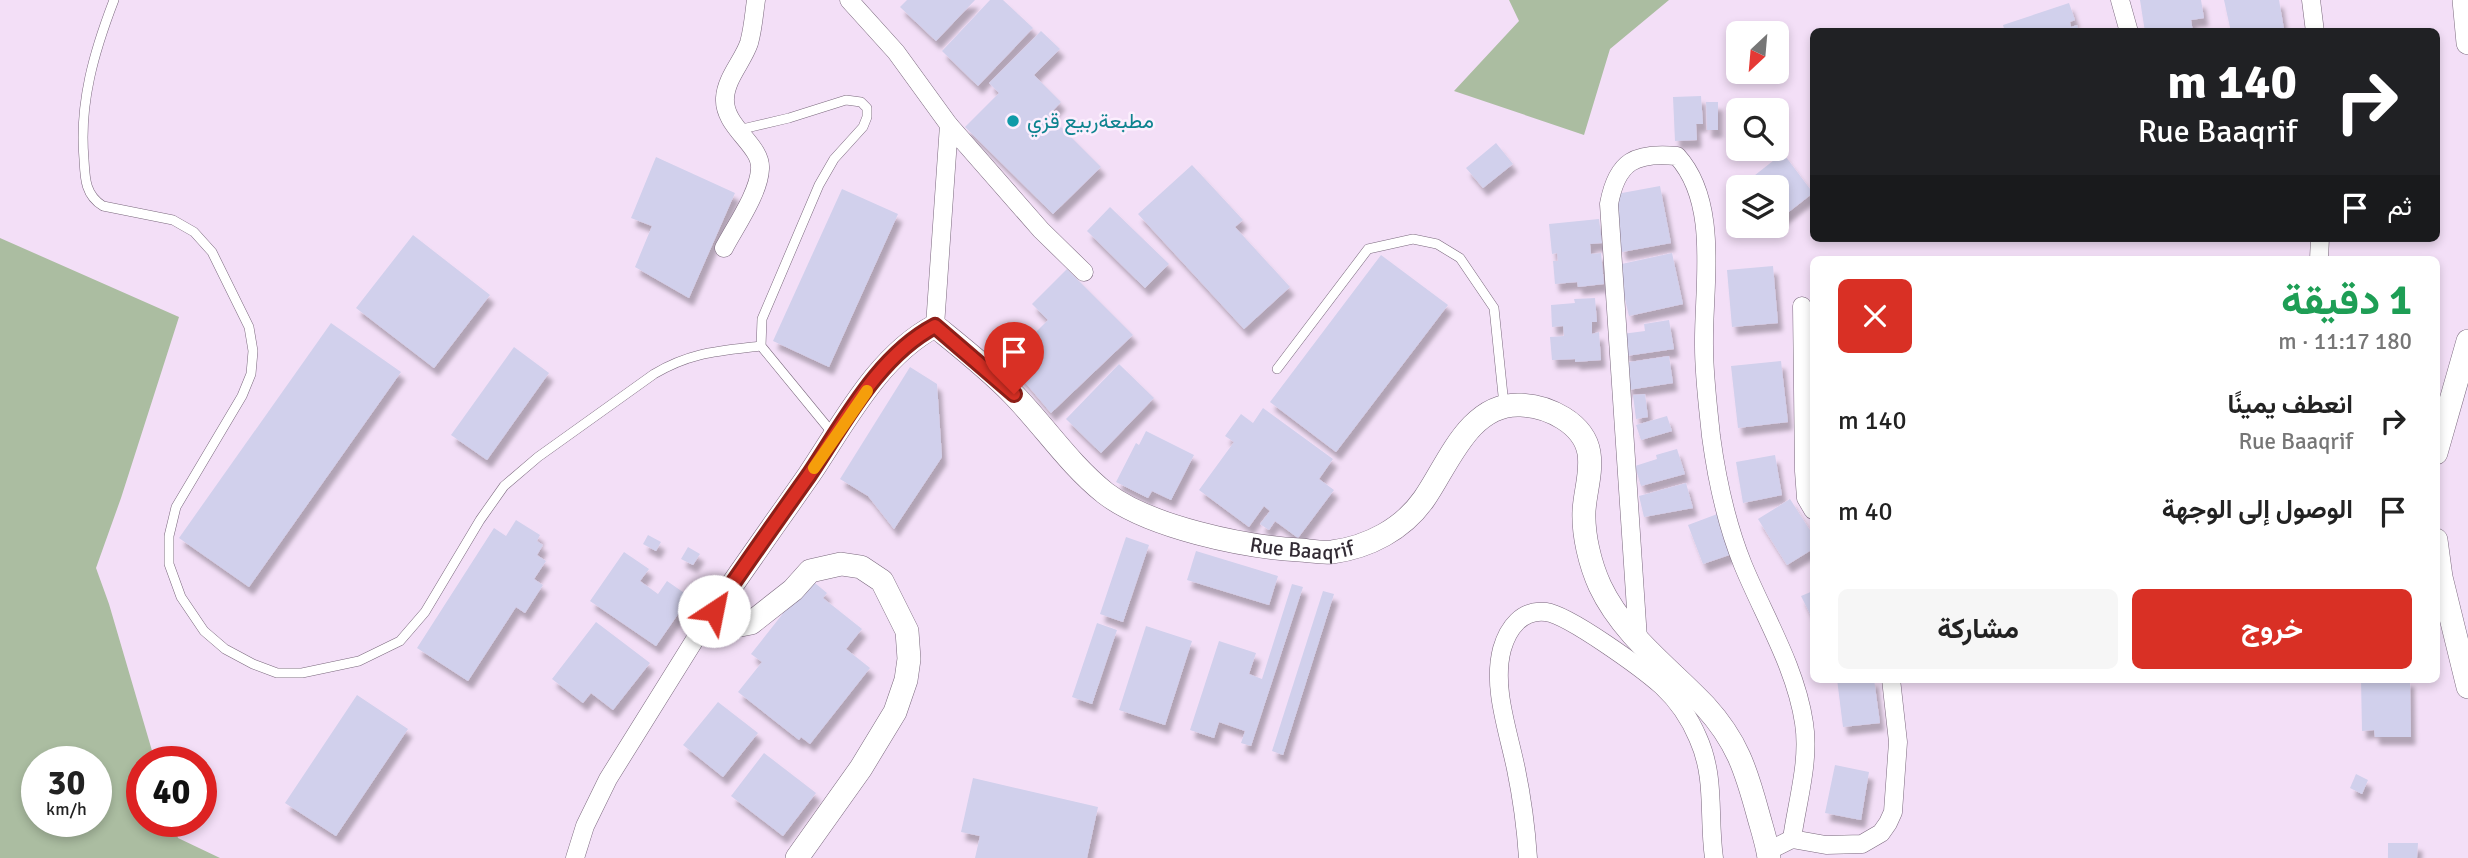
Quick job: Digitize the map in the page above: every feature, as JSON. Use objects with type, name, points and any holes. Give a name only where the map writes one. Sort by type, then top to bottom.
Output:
[{"type":"street","points":[[724,248],[754,191],[761,166],[757,156],[729,117],[725,98],[730,80],[748,44],[756,0]]},
{"type":"street","points":[[849,0],[896,52],[949,125],[1041,230],[1084,272]]},
{"type":"street","points":[[2120,0],[2128,28]]},
{"type":"street","points":[[2311,0],[2314,28]]},
{"type":"street","points":[[2464,0],[2468,43]]},
{"type":"street","points":[[575,858],[585,826],[608,779],[699,633],[853,409],[898,354],[917,336],[935,326],[949,125]]},
{"type":"street","points":[[1638,639],[1609,204],[1613,185],[1623,166],[1633,159],[1677,156],[1689,169],[1702,202],[1705,223],[1704,347],[1707,399],[1720,498],[1743,565],[1796,687],[1804,725],[1805,759],[1792,839]]},
{"type":"street","points":[[1802,306],[1804,471],[1806,498],[1810,505]]},
{"type":"street","name":"Rue Baaqrif","points":[[935,326],[1014,394],[1077,469],[1108,495],[1144,514],[1178,527],[1229,540],[1285,549],[1330,552],[1359,546],[1387,534],[1411,515],[1423,500],[1455,447],[1471,427],[1488,414],[1504,407]]},
{"type":"street","points":[[2440,439],[2468,341]]},
{"type":"street","points":[[1504,407],[1517,404],[1549,410],[1564,418],[1580,434],[1589,451],[1584,513],[1592,566],[1599,585],[1613,610],[1638,639],[1707,708],[1728,734],[1742,759],[1769,855],[1792,839],[1826,845],[1863,844],[1881,833],[1893,812],[1898,742],[1891,683]]},
{"type":"street","points":[[699,633],[751,623],[793,590],[810,571],[841,564],[861,567],[882,581],[907,631],[909,659],[906,680],[895,712],[867,759],[797,858]]},
{"type":"street","points":[[2440,570],[2468,687]]},
{"type":"street","points":[[1528,858],[1525,821],[1500,696],[1499,666],[1510,628],[1519,618],[1530,613],[1546,612],[1573,625],[1637,667],[1663,687],[1683,711],[1698,737],[1709,768],[1714,858]]},
{"type":"lane","points":[[114,0],[87,82],[81,129],[89,194],[103,206],[173,220],[194,232],[212,252],[248,327],[253,351],[251,374],[242,396],[176,508],[169,537],[169,564],[181,597],[204,631],[225,649],[276,673],[302,673],[359,661],[389,648],[413,628],[492,502],[517,472],[671,363],[691,356],[761,346]]},
{"type":"lane","points":[[737,130],[789,118],[846,100],[861,102],[867,108],[863,127],[826,172],[762,320],[761,346],[835,436]]},
{"type":"lane","points":[[1277,369],[1368,249],[1413,239],[1437,244],[1460,258],[1494,308],[1504,407]]},
{"type":"green space","points":[[1509,0],[1669,0],[1610,49],[1584,135],[1454,91],[1519,21]]},
{"type":"green space","points":[[0,238],[179,317],[96,568],[151,746],[126,746],[126,837],[178,837],[220,858],[0,858]]},
{"type":"building","points":[[907,0],[975,0],[936,41],[900,7]]},
{"type":"building","points":[[990,0],[1003,0],[1033,28],[978,86],[942,51]]},
{"type":"building","points":[[2140,0],[2201,0],[2204,18],[2191,20],[2192,28],[2144,28]]},
{"type":"building","points":[[2224,0],[2279,0],[2284,28],[2230,28]]},
{"type":"building","points":[[2069,3],[2075,20],[2070,22],[2071,27],[2077,25],[2078,28],[2004,28],[2003,25]]},
{"type":"building","name":"مطبعةربيع قزي","points":[[1041,31],[1060,49],[1034,75],[1061,102],[1049,115],[1101,167],[1053,214],[965,127],[999,93],[989,83]]},
{"type":"building","points":[[1701,96],[1703,124],[1696,124],[1697,140],[1675,141],[1673,97]]},
{"type":"building","points":[[1706,102],[1718,102],[1718,130],[1707,130]]},
{"type":"building","points":[[1496,143],[1513,164],[1483,188],[1466,168]]},
{"type":"building","points":[[656,157],[735,193],[689,298],[635,267],[652,226],[631,218]]},
{"type":"building","points":[[1773,161],[1789,161],[1810,189],[1810,195],[1789,212],[1789,175],[1755,175]]},
{"type":"building","points":[[1192,165],[1243,220],[1235,227],[1290,287],[1244,329],[1138,214]]},
{"type":"building","points":[[1660,186],[1671,243],[1622,252],[1611,195]]},
{"type":"building","points":[[842,189],[898,214],[829,367],[773,341]]},
{"type":"building","points":[[1110,207],[1169,264],[1145,288],[1087,231]]},
{"type":"building","points":[[1599,219],[1602,243],[1590,244],[1591,254],[1601,253],[1604,284],[1578,287],[1577,282],[1555,284],[1553,261],[1558,261],[1557,253],[1552,254],[1549,224]]},
{"type":"building","points":[[413,235],[490,295],[434,368],[356,308]]},
{"type":"building","points":[[1672,253],[1683,304],[1629,316],[1617,265]]},
{"type":"building","points":[[1381,255],[1448,305],[1336,452],[1270,402]]},
{"type":"building","points":[[1773,266],[1778,323],[1732,327],[1727,270]]},
{"type":"building","points":[[1067,269],[1133,335],[1051,413],[1007,361],[1048,320],[1032,304]]},
{"type":"building","points":[[1595,298],[1597,322],[1592,322],[1592,334],[1599,332],[1601,360],[1552,360],[1550,337],[1564,336],[1563,326],[1552,327],[1551,305],[1575,303],[1574,299]]},
{"type":"building","points":[[1669,320],[1674,349],[1626,356],[1622,334],[1645,331],[1644,324]]},
{"type":"building","points":[[331,323],[401,372],[249,587],[179,538]]},
{"type":"building","points":[[514,347],[549,373],[487,460],[451,435]]},
{"type":"building","points":[[1669,356],[1673,383],[1628,390],[1623,363]]},
{"type":"building","points":[[1781,361],[1788,422],[1738,428],[1731,366]]},
{"type":"building","points":[[1119,364],[1154,398],[1101,453],[1066,419]]},
{"type":"building","points":[[910,367],[937,384],[942,457],[894,529],[868,496],[840,479]]},
{"type":"building","points":[[1645,394],[1648,417],[1636,419],[1633,395]]},
{"type":"building","points":[[1263,408],[1333,459],[1319,479],[1334,490],[1298,538],[1275,521],[1269,530],[1260,524],[1270,511],[1264,506],[1249,527],[1199,490],[1234,442],[1225,436],[1241,414],[1253,423]]},
{"type":"building","points":[[1667,416],[1672,431],[1641,440],[1636,425]]},
{"type":"building","points":[[1146,431],[1194,455],[1171,500],[1152,491],[1148,498],[1116,482],[1136,443],[1139,445]]},
{"type":"building","points":[[1677,449],[1685,474],[1641,486],[1635,466],[1657,459],[1656,455]]},
{"type":"building","points":[[1775,455],[1782,495],[1743,503],[1736,462]]},
{"type":"building","points":[[1686,483],[1693,508],[1644,517],[1639,496]]},
{"type":"building","points":[[1790,499],[1810,530],[1810,551],[1787,565],[1758,519]]},
{"type":"building","points":[[1720,513],[1735,553],[1703,564],[1688,525]]},
{"type":"building","points":[[516,520],[540,535],[537,541],[543,545],[537,555],[546,561],[534,579],[543,585],[525,613],[516,607],[468,681],[417,648],[494,528],[506,536]]},
{"type":"building","points":[[648,535],[661,542],[656,551],[643,544]]},
{"type":"building","points":[[1126,537],[1149,545],[1123,622],[1100,614]]},
{"type":"building","points":[[688,547],[700,554],[693,565],[681,559]]},
{"type":"building","points":[[1196,551],[1278,576],[1269,605],[1187,580]]},
{"type":"building","points":[[624,552],[649,569],[640,581],[658,594],[667,581],[690,597],[656,646],[590,601]]},
{"type":"building","points":[[810,579],[827,593],[823,598],[862,629],[846,649],[870,668],[810,744],[801,737],[799,740],[738,692],[762,662],[751,654]]},
{"type":"building","points":[[1292,584],[1303,587],[1251,746],[1241,743],[1245,731],[1219,722],[1214,738],[1190,730],[1219,641],[1256,653],[1249,674],[1262,679]]},
{"type":"building","points":[[1323,591],[1334,594],[1283,755],[1272,751]]},
{"type":"building","points":[[1810,592],[1810,614],[1801,596]]},
{"type":"building","points":[[596,622],[650,663],[613,710],[591,693],[583,703],[552,679]]},
{"type":"building","points":[[1097,623],[1117,630],[1092,704],[1072,697]]},
{"type":"building","points":[[1146,626],[1192,641],[1165,725],[1119,710]]},
{"type":"building","points":[[1838,683],[1875,683],[1880,723],[1843,727]]},
{"type":"building","points":[[2361,683],[2410,683],[2411,737],[2375,737],[2374,730],[2362,731]]},
{"type":"building","points":[[357,695],[408,729],[336,836],[285,803]]},
{"type":"building","points":[[718,702],[758,733],[723,777],[683,745]]},
{"type":"building","points":[[764,753],[816,793],[783,836],[731,796]]},
{"type":"building","points":[[1835,765],[1869,772],[1861,820],[1825,813]]},
{"type":"building","points":[[2356,774],[2368,780],[2362,794],[2350,788]]},
{"type":"building","points":[[973,778],[1098,807],[1087,858],[975,858],[980,836],[961,832]]},
{"type":"building","points":[[2388,843],[2418,843],[2417,858],[2388,858]]},
{"type":"slow traffic","points":[[814,468],[867,391]]},
{"type":"place","name":"مطبعةربيع قزي","points":[[1013,121]]},
{"type":"route","points":[[714,611],[853,409],[898,354],[917,336],[935,326],[1014,394]]}]
